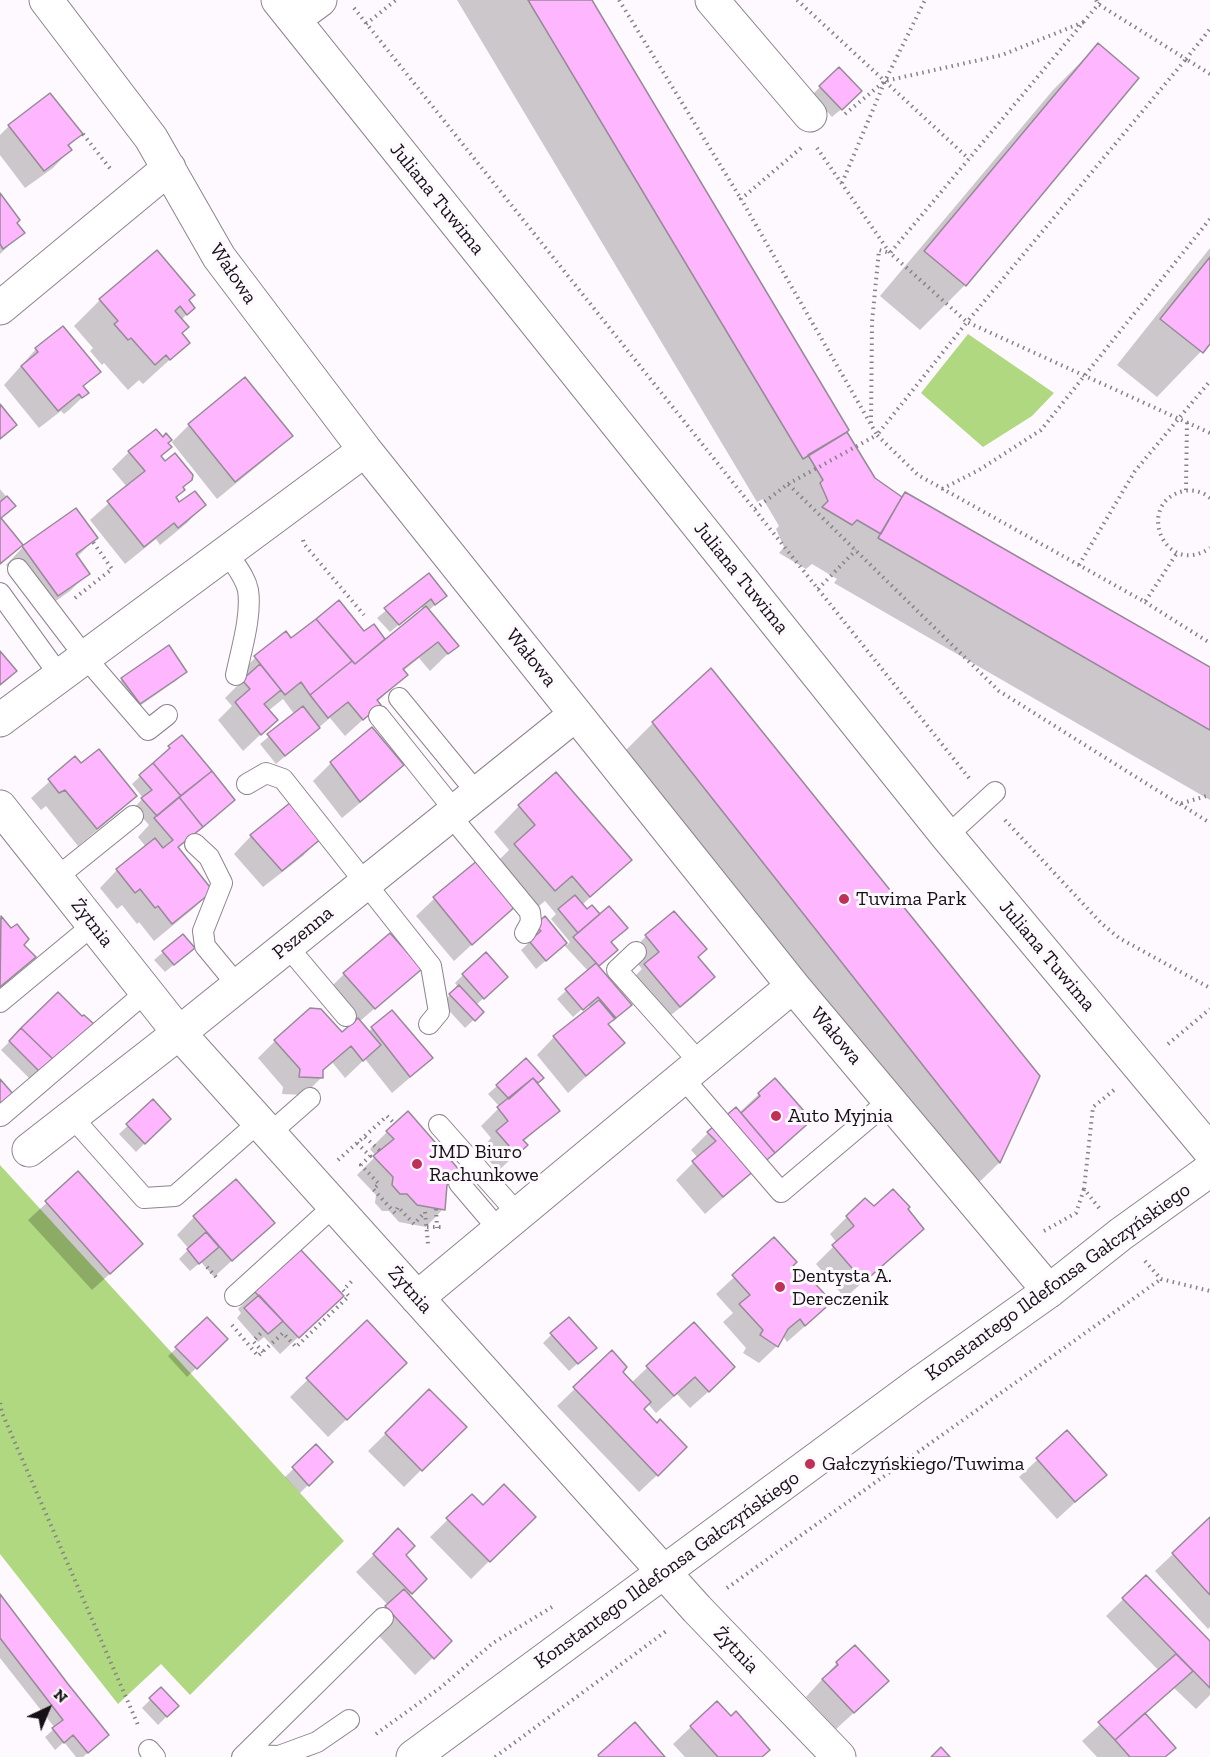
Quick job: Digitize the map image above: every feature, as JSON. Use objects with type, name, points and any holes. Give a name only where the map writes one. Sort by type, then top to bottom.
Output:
[{"type":"street","name":"Wałowa","points":[[46,0],[130,109],[170,168],[219,257],[365,450],[793,986],[1049,1291]]},
{"type":"street","points":[[286,10],[320,0]]},
{"type":"street","points":[[712,0],[820,125]]},
{"type":"street","name":"Juliana Tuwima","points":[[286,10],[947,836],[1210,1151]]},
{"type":"street","points":[[0,308],[170,168]]},
{"type":"street","points":[[0,720],[365,450]]},
{"type":"street","name":"Pszenna","points":[[29,1150],[179,1033],[576,714]]},
{"type":"street","name":"Żytnia","points":[[0,807],[179,1033],[323,1194],[424,1292],[664,1573],[839,1757]]},
{"type":"street","points":[[424,1292],[793,986]]},
{"type":"street","name":"Konstantego Ildefonsa Gałczyńskiego","points":[[413,1757],[917,1385],[1049,1291],[1121,1234],[1210,1170]]},
{"type":"lane","points":[[226,552],[240,572],[248,589],[248,609],[236,675]]},
{"type":"lane","points":[[18,569],[53,615],[73,666]]},
{"type":"lane","points":[[0,593],[73,666],[148,730],[167,716]]},
{"type":"lane","points":[[399,698],[461,806],[531,912],[531,922],[525,933]]},
{"type":"lane","points":[[379,716],[461,806]]},
{"type":"lane","points":[[247,784],[266,773],[283,779],[431,966],[439,1012],[429,1024]]},
{"type":"lane","points":[[947,836],[991,796]]},
{"type":"lane","points":[[56,878],[133,816]]},
{"type":"lane","points":[[195,844],[209,857],[222,883],[203,931],[205,946],[237,986]]},
{"type":"lane","points":[[0,1002],[93,925]]},
{"type":"lane","points":[[286,946],[346,1016]]},
{"type":"lane","points":[[636,952],[617,970],[781,1192],[890,1100]]},
{"type":"lane","points":[[2,1116],[146,992]]},
{"type":"lane","points":[[72,1117],[144,1198],[176,1196],[264,1128],[309,1098]]},
{"type":"lane","points":[[439,1125],[509,1222]]},
{"type":"lane","points":[[459,1183],[509,1222]]},
{"type":"lane","points":[[235,1296],[323,1194]]},
{"type":"lane","points":[[243,1756],[382,1618]]},
{"type":"lane","points":[[243,1756],[279,1756],[317,1742],[349,1720]]},
{"type":"path","points":[[348,0],[818,589],[991,796],[1101,923],[1119,938],[1210,988]]},
{"type":"path","points":[[366,24],[396,0]]},
{"type":"path","points":[[620,0],[741,199],[877,435],[918,476],[1145,602],[1210,643]]},
{"type":"path","points":[[797,0],[969,159]]},
{"type":"path","points":[[842,183],[885,81],[925,0]]},
{"type":"path","points":[[890,253],[1084,22],[1099,1],[1210,74]]},
{"type":"path","points":[[741,199],[820,125],[885,81],[1002,55],[1084,22]]},
{"type":"path","points":[[755,509],[788,484],[877,435],[967,322],[1210,29]]},
{"type":"path","points":[[820,125],[842,183],[890,253],[967,322],[1210,433]]},
{"type":"path","points":[[83,134],[132,199]]},
{"type":"path","points":[[942,489],[979,470],[1041,430],[1210,219]]},
{"type":"path","points":[[871,426],[872,322],[879,250],[890,253]]},
{"type":"path","points":[[1078,565],[1135,471],[1210,381]]},
{"type":"path","points":[[1186,491],[1187,422]]},
{"type":"path","points":[[788,484],[999,691],[1210,823]]},
{"type":"path","points":[[1210,498],[1197,491],[1176,494],[1167,500],[1158,518],[1161,538],[1177,553],[1199,555],[1210,550]]},
{"type":"path","points":[[300,498],[304,544],[363,615]]},
{"type":"path","points":[[53,615],[112,568],[93,542]]},
{"type":"path","points":[[818,589],[856,550]]},
{"type":"path","points":[[1145,602],[1177,553]]},
{"type":"path","points":[[1179,804],[1210,795]]},
{"type":"path","points":[[1000,1231],[1016,1218],[1043,1232],[1076,1213],[1084,1189],[1093,1107],[1210,1009]]},
{"type":"path","points":[[323,1194],[357,1143],[387,1116],[394,1123]]},
{"type":"path","points":[[365,1137],[380,1150]]},
{"type":"path","points":[[357,1143],[370,1156],[361,1165],[379,1184],[373,1189],[394,1213],[398,1207],[414,1224],[425,1212],[424,1292]]},
{"type":"path","points":[[1084,1189],[1161,1279],[1210,1291]]},
{"type":"path","points":[[435,1209],[437,1228]]},
{"type":"path","points":[[235,1296],[231,1301],[238,1310],[228,1321],[258,1356],[283,1333],[296,1347],[349,1296],[344,1290],[358,1275]]},
{"type":"path","points":[[495,1757],[697,1609],[1161,1279]]},
{"type":"path","points":[[263,1352],[253,1341],[264,1330]]},
{"type":"path","points":[[0,1403],[1,1412],[152,1754]]},
{"type":"path","points":[[369,1739],[440,1688],[493,1644],[553,1606]]},
{"type":"green space","points":[[968,334],[1054,393],[1032,416],[983,447],[921,393]]},
{"type":"green space","points":[[0,1165],[344,1541],[190,1695],[161,1664],[118,1704],[0,1554]]},
{"type":"building","points":[[528,0],[592,0],[849,430],[847,432],[803,459]]},
{"type":"building","points":[[1098,43],[1139,78],[966,286],[924,251]]},
{"type":"building","points":[[839,67],[862,91],[842,110],[819,86]]},
{"type":"building","points":[[50,93],[83,134],[68,145],[72,150],[44,171],[8,125]]},
{"type":"building","points":[[0,193],[20,220],[17,223],[25,233],[3,249],[0,244]]},
{"type":"building","points":[[157,250],[195,295],[189,300],[195,308],[187,315],[180,306],[175,311],[189,327],[182,333],[190,343],[170,360],[166,355],[155,365],[131,338],[128,340],[114,324],[118,321],[99,299]]},
{"type":"building","points":[[1210,257],[1210,344],[1203,353],[1160,319]]},
{"type":"building","points":[[63,326],[101,372],[83,386],[89,393],[82,398],[79,394],[58,411],[21,366],[38,352],[35,348]]},
{"type":"building","points":[[245,377],[293,436],[235,482],[188,424]]},
{"type":"building","points":[[0,404],[17,425],[0,439]]},
{"type":"building","points":[[156,429],[163,437],[166,433],[172,440],[168,443],[172,447],[161,456],[165,461],[175,453],[193,475],[192,480],[183,487],[185,490],[176,497],[179,502],[195,491],[206,505],[178,528],[174,523],[144,547],[107,501],[145,471],[128,451]]},
{"type":"building","points":[[847,432],[875,478],[902,497],[881,534],[857,520],[852,525],[822,507],[828,501],[820,483],[823,480],[808,455]]},
{"type":"building","points":[[905,492],[1210,667],[1210,730],[878,538]]},
{"type":"building","points":[[7,496],[16,506],[1,518],[23,545],[0,564],[0,502]]},
{"type":"building","points":[[76,508],[98,538],[76,554],[90,574],[58,596],[22,546]]},
{"type":"building","points":[[429,573],[447,596],[435,605],[431,599],[399,625],[384,608]]},
{"type":"building","points":[[339,600],[364,631],[374,624],[385,639],[355,664],[316,619]]},
{"type":"building","points":[[426,606],[459,646],[448,654],[438,642],[403,669],[408,675],[377,700],[381,705],[363,720],[348,702],[328,718],[310,695],[352,661],[355,664]]},
{"type":"building","points":[[316,619],[352,661],[310,695],[301,682],[285,695],[254,656],[286,631],[291,638]]},
{"type":"building","points":[[169,645],[187,672],[140,704],[121,678]]},
{"type":"building","points":[[0,651],[17,671],[0,685]]},
{"type":"building","points":[[260,664],[281,690],[264,704],[278,720],[261,735],[235,702],[250,689],[242,680]]},
{"type":"building","name":"Tuvima Park","points":[[711,668],[1040,1076],[1000,1163],[652,722]]},
{"type":"building","points":[[303,706],[320,728],[285,756],[267,734]]},
{"type":"building","points":[[372,727],[404,765],[360,802],[330,762]]},
{"type":"building","points":[[182,735],[212,771],[181,796],[153,763],[170,748],[168,746]]},
{"type":"building","points":[[99,749],[137,796],[97,829],[65,790],[59,793],[48,779],[75,756],[81,763]]},
{"type":"building","points":[[153,763],[181,796],[157,816],[141,798],[152,790],[139,775]]},
{"type":"building","points":[[212,771],[235,800],[203,827],[179,797]]},
{"type":"building","points":[[556,772],[632,860],[590,897],[572,876],[555,891],[514,844],[535,825],[518,805]]},
{"type":"building","points":[[179,797],[203,827],[178,847],[213,891],[172,924],[158,906],[155,908],[140,889],[135,893],[116,869],[155,838],[163,848],[173,840],[154,818]]},
{"type":"building","points":[[291,802],[322,838],[282,871],[250,835]]},
{"type":"building","points":[[478,860],[517,905],[472,945],[433,897]]},
{"type":"building","points":[[575,895],[587,909],[592,905],[600,914],[578,933],[558,909]]},
{"type":"building","points":[[609,906],[628,928],[611,942],[618,950],[599,966],[573,937]]},
{"type":"building","points":[[674,911],[707,949],[698,957],[715,977],[680,1007],[644,964],[659,952],[645,935]]},
{"type":"building","points":[[1,916],[11,928],[17,924],[29,939],[24,945],[36,957],[0,987]]},
{"type":"building","points":[[545,916],[567,943],[546,961],[529,941],[541,931],[535,925]]},
{"type":"building","points":[[390,933],[422,969],[375,1009],[343,973]]},
{"type":"building","points":[[183,934],[195,948],[174,965],[162,951]]},
{"type":"building","points":[[486,952],[508,977],[484,999],[462,974]]},
{"type":"building","points":[[596,963],[632,1005],[616,1018],[598,997],[583,1010],[565,989]]},
{"type":"building","points":[[459,985],[484,1012],[475,1021],[449,994]]},
{"type":"building","points":[[58,992],[82,1016],[84,1015],[95,1025],[56,1062],[21,1028]]},
{"type":"building","points":[[599,1000],[615,1019],[608,1024],[625,1043],[586,1076],[553,1036]]},
{"type":"building","points":[[310,1008],[321,1009],[342,1032],[358,1018],[381,1045],[363,1061],[351,1046],[323,1070],[323,1078],[299,1077],[300,1069],[274,1040]]},
{"type":"building","points":[[392,1010],[433,1058],[410,1077],[371,1027]]},
{"type":"building","points":[[21,1028],[56,1062],[43,1075],[9,1041]]},
{"type":"building","points":[[526,1058],[544,1078],[538,1083],[533,1078],[509,1099],[496,1085]]},
{"type":"building","points":[[533,1078],[560,1111],[523,1140],[528,1145],[517,1155],[496,1131],[508,1121],[497,1107]]},
{"type":"building","name":"Auto Myjnia","points":[[775,1078],[812,1120],[775,1153],[741,1113]]},
{"type":"building","points":[[0,1079],[14,1095],[0,1107]]},
{"type":"building","points":[[153,1099],[171,1119],[145,1144],[126,1124]]},
{"type":"building","points":[[736,1107],[775,1153],[723,1197],[692,1161],[716,1141],[707,1132]]},
{"type":"building","name":"JMD Biuro Rachunkowe","points":[[408,1111],[461,1172],[447,1185],[445,1210],[417,1205],[407,1194],[400,1194],[392,1185],[393,1177],[373,1156],[394,1139],[386,1131]]},
{"type":"building","points":[[78,1171],[143,1244],[110,1274],[45,1201]]},
{"type":"building","points":[[236,1179],[275,1223],[232,1261],[193,1216]]},
{"type":"building","points":[[893,1189],[910,1207],[908,1209],[924,1229],[864,1282],[832,1245],[854,1226],[846,1216],[865,1198],[874,1206]]},
{"type":"building","points":[[206,1232],[219,1247],[199,1264],[187,1249]]},
{"type":"building","name":"Dentysta A. Dereczenik","points":[[774,1237],[797,1262],[792,1267],[804,1280],[808,1276],[832,1302],[805,1326],[800,1319],[788,1329],[778,1347],[760,1335],[763,1330],[739,1304],[750,1295],[732,1275]]},
{"type":"building","points":[[300,1249],[344,1296],[299,1338],[254,1291]]},
{"type":"building","points":[[259,1295],[283,1321],[268,1334],[244,1308]]},
{"type":"building","points":[[207,1317],[228,1339],[197,1369],[175,1347]]},
{"type":"building","points":[[569,1317],[597,1348],[578,1364],[550,1333]]},
{"type":"building","points":[[367,1320],[407,1363],[347,1420],[306,1378]]},
{"type":"building","points":[[694,1322],[735,1367],[709,1392],[695,1377],[674,1396],[646,1366]]},
{"type":"building","points":[[612,1350],[627,1367],[623,1372],[651,1402],[644,1409],[657,1423],[660,1419],[687,1447],[658,1476],[573,1387]]},
{"type":"building","points":[[429,1389],[467,1427],[422,1471],[385,1433]]},
{"type":"building","points":[[1067,1430],[1107,1475],[1075,1502],[1036,1458]]},
{"type":"building","points":[[316,1444],[333,1462],[309,1486],[292,1467]]},
{"type":"building","points":[[504,1484],[536,1517],[490,1562],[446,1518],[472,1494],[483,1505]]},
{"type":"building","points":[[1210,1517],[1210,1595],[1172,1553]]},
{"type":"building","points":[[398,1528],[415,1546],[406,1555],[427,1579],[412,1594],[373,1554]]},
{"type":"building","points":[[1146,1575],[1210,1641],[1210,1688],[1122,1598]]},
{"type":"building","points":[[404,1589],[452,1641],[434,1659],[385,1606]]},
{"type":"building","points":[[0,1594],[109,1735],[88,1753],[73,1735],[64,1743],[52,1728],[63,1720],[0,1638]]},
{"type":"building","points":[[855,1645],[889,1681],[854,1713],[822,1679]]},
{"type":"building","points":[[1176,1654],[1193,1671],[1115,1740],[1098,1722]]},
{"type":"building","points":[[161,1687],[179,1706],[167,1717],[149,1698]]},
{"type":"building","points":[[717,1701],[731,1716],[736,1711],[770,1750],[762,1757],[718,1757],[690,1726]]},
{"type":"building","points":[[1145,1713],[1176,1748],[1165,1757],[1130,1757],[1115,1740]]},
{"type":"building","points":[[635,1722],[665,1757],[599,1757],[598,1755]]},
{"type":"building","points":[[941,1747],[950,1757],[931,1757]]},
{"type":"place","name":"Tuvima Park","points":[[844,899]]},
{"type":"place","name":"Auto Myjnia","points":[[776,1116]]},
{"type":"place","name":"JMD Biuro Rachunkowe","points":[[417,1164]]},
{"type":"place","name":"Dentysta A. Dereczenik","points":[[780,1287]]},
{"type":"place","name":"Gałczyńskiego/Tuwima","points":[[810,1464]]}]
